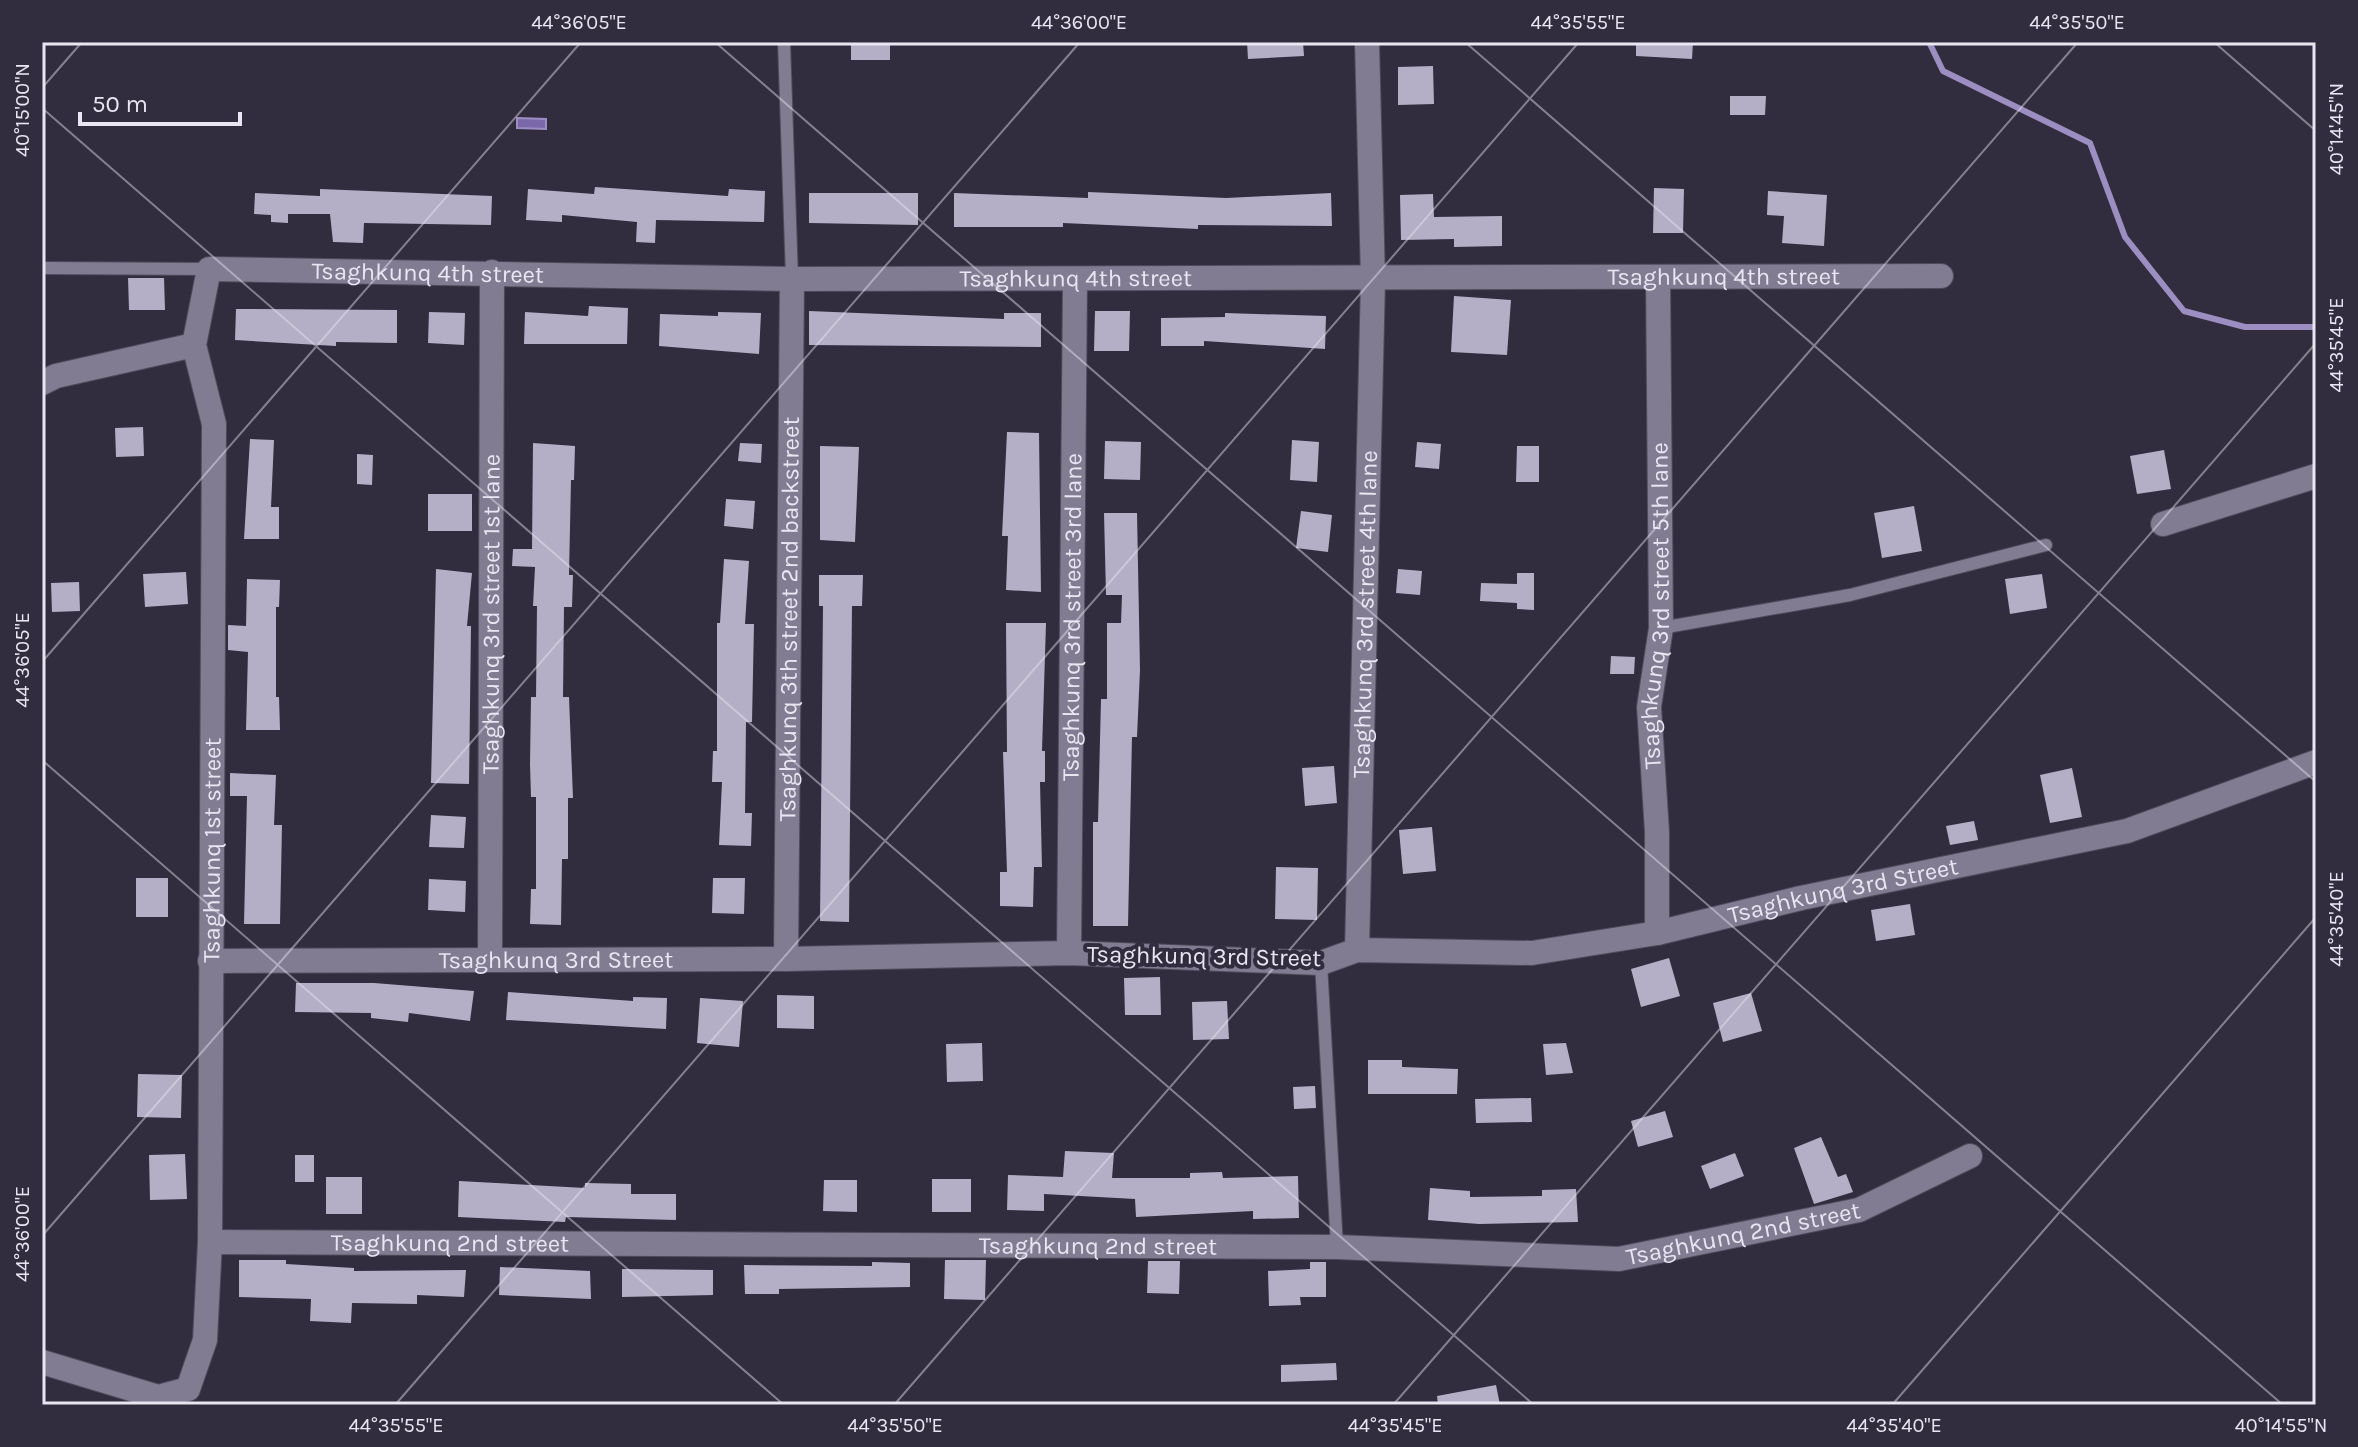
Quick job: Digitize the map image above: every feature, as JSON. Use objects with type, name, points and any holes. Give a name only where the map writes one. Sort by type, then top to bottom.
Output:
[{"type":"street","name":"Tsaghkunq 3rd street 4th lane","points":[[1357,950],[1373,280],[1367,42]]},
{"type":"street","name":"Tsaghkunq 4th street","points":[[209,269],[792,279],[1373,280],[1941,276]]},
{"type":"street","points":[[42,383],[194,345],[209,269]]},
{"type":"street","name":"Tsaghkunq 3rd street 1st lane","points":[[490,958],[492,272]]},
{"type":"street","name":"Tsaghkunq 3rd street 5th lane","points":[[1657,933],[1657,832],[1649,707],[1661,628],[1662,423],[1658,277]]},
{"type":"street","name":"Tsaghkunq 3th street 2nd backstreet","points":[[786,959],[792,279]]},
{"type":"street","name":"Tsaghkunq 3rd street 3rd lane","points":[[1069,953],[1075,280]]},
{"type":"street","name":"Tsaghkunq 1st street","points":[[42,1362],[158,1397],[188,1389],[202,1357],[210,1242],[214,424],[194,345]]},
{"type":"street","points":[[2163,524],[2316,476]]},
{"type":"street","name":"Tsaghkunq 3rd Street","points":[[210,961],[786,959],[1069,953],[1321,963],[1357,950],[1532,953],[1657,933],[1801,898],[2127,831],[2316,762]]},
{"type":"street","name":"Tsaghkunq 2nd street","points":[[210,1242],[1337,1247],[1619,1259],[1859,1210],[1970,1156]]},
{"type":"lane","points":[[784,42],[792,279]]},
{"type":"lane","points":[[42,268],[209,269]]},
{"type":"lane","points":[[1661,628],[1850,595],[2046,545]]},
{"type":"lane","points":[[1321,963],[1337,1247]]},
{"type":"shaded area","points":[[517,118],[546,119],[546,129],[517,128]]},
{"type":"building","points":[[851,42],[890,42],[890,60],[851,60]]},
{"type":"building","points":[[1247,42],[1303,42],[1304,56],[1248,59]]},
{"type":"building","points":[[1636,42],[1693,42],[1692,59],[1636,56]]},
{"type":"building","points":[[1433,66],[1434,104],[1398,105],[1398,67]]},
{"type":"building","points":[[1730,96],[1766,96],[1765,115],[1730,115]]},
{"type":"building","points":[[595,187],[728,196],[729,189],[765,191],[764,222],[656,220],[655,243],[636,242],[637,222],[562,215],[562,222],[526,220],[528,189],[594,194]]},
{"type":"building","points":[[1654,188],[1684,189],[1683,233],[1653,233]]},
{"type":"building","points":[[320,189],[492,196],[491,225],[364,223],[363,243],[333,242],[330,214],[288,214],[288,223],[271,222],[271,215],[254,214],[255,193],[320,196]]},
{"type":"building","points":[[1768,191],[1827,195],[1824,246],[1782,243],[1784,216],[1767,215]]},
{"type":"building","points":[[1088,192],[1226,198],[1331,193],[1332,226],[1198,225],[1198,229],[1063,223],[1063,227],[954,227],[954,193],[1088,198]]},
{"type":"building","points":[[809,193],[918,193],[918,225],[809,223]]},
{"type":"building","points":[[1433,194],[1434,217],[1502,216],[1502,246],[1454,247],[1454,239],[1401,240],[1400,195]]},
{"type":"building","points":[[128,278],[164,278],[165,310],[129,310]]},
{"type":"building","points":[[1454,296],[1511,300],[1507,355],[1451,352]]},
{"type":"building","points":[[589,306],[628,308],[627,344],[524,344],[525,312],[588,316]]},
{"type":"building","points":[[236,309],[397,310],[397,343],[336,342],[336,346],[235,340]]},
{"type":"building","points":[[809,311],[1004,319],[1004,313],[1041,313],[1041,347],[809,345]]},
{"type":"building","points":[[1095,311],[1130,311],[1129,351],[1094,351]]},
{"type":"building","points":[[429,312],[465,313],[464,345],[428,343]]},
{"type":"building","points":[[718,312],[761,313],[759,354],[659,346],[660,314],[718,316]]},
{"type":"building","points":[[1225,313],[1326,316],[1325,349],[1204,341],[1204,346],[1161,346],[1161,318],[1225,317]]},
{"type":"building","points":[[143,427],[144,456],[116,457],[115,428]]},
{"type":"building","points":[[1007,432],[1039,433],[1041,592],[1006,590],[1008,536],[1002,536]]},
{"type":"building","points":[[250,439],[274,440],[271,507],[279,507],[279,539],[244,539]]},
{"type":"building","points":[[1292,440],[1319,442],[1317,482],[1290,480]]},
{"type":"building","points":[[1105,441],[1141,442],[1140,480],[1104,479]]},
{"type":"building","points":[[1417,442],[1441,444],[1439,469],[1415,467]]},
{"type":"building","points":[[533,443],[575,446],[574,480],[571,480],[569,575],[573,575],[572,607],[564,607],[563,697],[569,697],[573,798],[568,798],[568,859],[562,859],[561,925],[530,924],[531,889],[536,889],[536,797],[531,797],[530,764],[531,697],[536,697],[537,606],[533,606],[535,567],[512,566],[513,549],[532,549]]},
{"type":"building","points":[[740,443],[762,444],[761,463],[738,461]]},
{"type":"building","points":[[820,446],[859,447],[855,542],[820,540]]},
{"type":"building","points":[[1517,446],[1539,446],[1539,482],[1516,482]]},
{"type":"building","points":[[2164,450],[2171,489],[2137,494],[2130,456]]},
{"type":"building","points":[[357,454],[373,455],[372,485],[357,484]]},
{"type":"building","points":[[428,494],[472,494],[472,531],[428,531]]},
{"type":"building","points":[[726,499],[755,501],[753,529],[724,526]]},
{"type":"building","points":[[1914,506],[1922,551],[1882,558],[1874,513]]},
{"type":"building","points":[[1301,511],[1332,515],[1328,552],[1296,548]]},
{"type":"building","points":[[1104,513],[1137,513],[1140,670],[1137,737],[1132,737],[1128,926],[1093,926],[1093,822],[1098,822],[1101,699],[1107,699],[1107,623],[1121,623],[1122,595],[1106,595]]},
{"type":"building","points":[[724,559],[749,561],[745,624],[754,624],[752,722],[746,722],[745,813],[752,813],[751,846],[719,845],[722,782],[712,782],[713,751],[717,751],[717,623],[720,623]]},
{"type":"building","points":[[436,569],[472,573],[467,626],[471,626],[469,784],[431,783]]},
{"type":"building","points":[[1398,569],[1422,571],[1420,595],[1396,593]]},
{"type":"building","points":[[186,572],[188,604],[145,607],[143,574]]},
{"type":"building","points":[[1517,573],[1534,573],[1534,610],[1517,609],[1517,603],[1480,601],[1481,583],[1517,584]]},
{"type":"building","points":[[2042,574],[2047,608],[2010,614],[2005,579]]},
{"type":"building","points":[[819,575],[863,575],[862,606],[852,606],[849,922],[820,921],[823,606],[819,606]]},
{"type":"building","points":[[247,579],[280,580],[279,607],[276,607],[276,697],[279,697],[280,730],[246,730],[248,652],[228,650],[228,625],[246,626]]},
{"type":"building","points":[[79,582],[80,611],[52,612],[51,583]]},
{"type":"building","points":[[1006,623],[1046,623],[1042,751],[1045,751],[1045,782],[1040,782],[1042,867],[1034,867],[1033,907],[1000,906],[1000,872],[1007,872],[1003,752],[1007,752]]},
{"type":"building","points":[[1611,656],[1635,657],[1634,674],[1610,674]]},
{"type":"building","points":[[1334,766],[1337,803],[1305,806],[1302,768]]},
{"type":"building","points":[[2072,768],[2082,817],[2050,823],[2040,775]]},
{"type":"building","points":[[230,773],[276,775],[274,825],[282,825],[280,924],[244,924],[247,796],[230,796]]},
{"type":"building","points":[[431,815],[466,817],[464,848],[429,847]]},
{"type":"building","points":[[1974,821],[1978,840],[1950,845],[1946,826]]},
{"type":"building","points":[[1432,827],[1436,871],[1403,874],[1399,830]]},
{"type":"building","points":[[1276,867],[1318,868],[1317,920],[1275,919]]},
{"type":"building","points":[[136,878],[168,878],[168,917],[136,917]]},
{"type":"building","points":[[713,878],[745,878],[744,914],[712,913]]},
{"type":"building","points":[[429,879],[466,881],[465,912],[428,910]]},
{"type":"building","points":[[1910,904],[1915,935],[1876,941],[1871,910]]},
{"type":"building","points":[[1669,958],[1680,996],[1641,1007],[1631,969]]},
{"type":"building","points":[[1160,977],[1161,1015],[1125,1015],[1124,978]]},
{"type":"building","points":[[296,983],[374,983],[474,991],[470,1021],[409,1013],[408,1022],[371,1018],[371,1013],[295,1012]]},
{"type":"building","points":[[508,992],[633,1001],[633,997],[667,998],[666,1029],[506,1020]]},
{"type":"building","points":[[1751,993],[1762,1031],[1723,1042],[1713,1003]]},
{"type":"building","points":[[777,995],[814,996],[814,1029],[777,1028]]},
{"type":"building","points":[[700,998],[743,1001],[739,1047],[697,1043]]},
{"type":"building","points":[[1227,1001],[1229,1039],[1193,1040],[1192,1002]]},
{"type":"building","points":[[982,1043],[983,1081],[947,1082],[946,1044]]},
{"type":"building","points":[[1566,1043],[1573,1073],[1546,1075],[1543,1044]]},
{"type":"building","points":[[1368,1060],[1402,1060],[1402,1067],[1458,1069],[1457,1094],[1368,1094]]},
{"type":"building","points":[[138,1074],[182,1075],[181,1118],[137,1117]]},
{"type":"building","points":[[1315,1086],[1316,1108],[1294,1109],[1293,1087]]},
{"type":"building","points":[[1531,1098],[1532,1122],[1476,1123],[1475,1099]]},
{"type":"building","points":[[1665,1111],[1673,1137],[1638,1147],[1631,1121]]},
{"type":"building","points":[[1821,1137],[1838,1177],[1846,1174],[1853,1192],[1814,1204],[1794,1148]]},
{"type":"building","points":[[1065,1151],[1114,1153],[1112,1178],[1190,1178],[1190,1173],[1222,1172],[1223,1178],[1298,1176],[1299,1218],[1253,1219],[1253,1211],[1136,1217],[1135,1199],[1044,1194],[1044,1211],[1007,1210],[1008,1175],[1063,1177]]},
{"type":"building","points":[[1735,1153],[1744,1176],[1710,1189],[1701,1166]]},
{"type":"building","points":[[185,1154],[187,1199],[150,1200],[149,1155]]},
{"type":"building","points":[[295,1155],[314,1155],[314,1182],[295,1182]]},
{"type":"building","points":[[326,1177],[362,1177],[362,1214],[326,1214]]},
{"type":"building","points":[[932,1179],[971,1179],[971,1212],[932,1212]]},
{"type":"building","points":[[824,1180],[857,1180],[857,1212],[823,1211]]},
{"type":"building","points":[[459,1181],[585,1188],[585,1183],[631,1184],[631,1194],[676,1194],[676,1220],[566,1217],[565,1222],[458,1217]]},
{"type":"building","points":[[1430,1188],[1470,1191],[1470,1197],[1542,1196],[1542,1190],[1576,1189],[1578,1222],[1479,1224],[1428,1220]]},
{"type":"building","points":[[239,1260],[286,1260],[286,1264],[354,1268],[354,1271],[466,1270],[464,1297],[417,1295],[417,1304],[352,1303],[351,1323],[310,1321],[311,1299],[239,1297]]},
{"type":"building","points":[[945,1260],[986,1260],[985,1300],[944,1299]]},
{"type":"building","points":[[1148,1261],[1180,1261],[1179,1294],[1147,1293]]},
{"type":"building","points":[[872,1262],[910,1263],[910,1287],[779,1289],[779,1294],[745,1294],[744,1265],[872,1266]]},
{"type":"building","points":[[1310,1262],[1326,1262],[1326,1297],[1300,1297],[1301,1305],[1269,1306],[1268,1271],[1310,1269]]},
{"type":"building","points":[[500,1267],[590,1271],[591,1299],[499,1295]]},
{"type":"building","points":[[622,1269],[713,1270],[713,1295],[622,1297]]},
{"type":"building","points":[[1336,1363],[1337,1380],[1281,1382],[1281,1365]]},
{"type":"building","points":[[1496,1385],[1500,1405],[1438,1405],[1437,1396]]},
{"type":"waterway","points":[[1929,42],[1943,71],[2090,143],[2125,237],[2184,311],[2245,327],[2316,327]]}]
